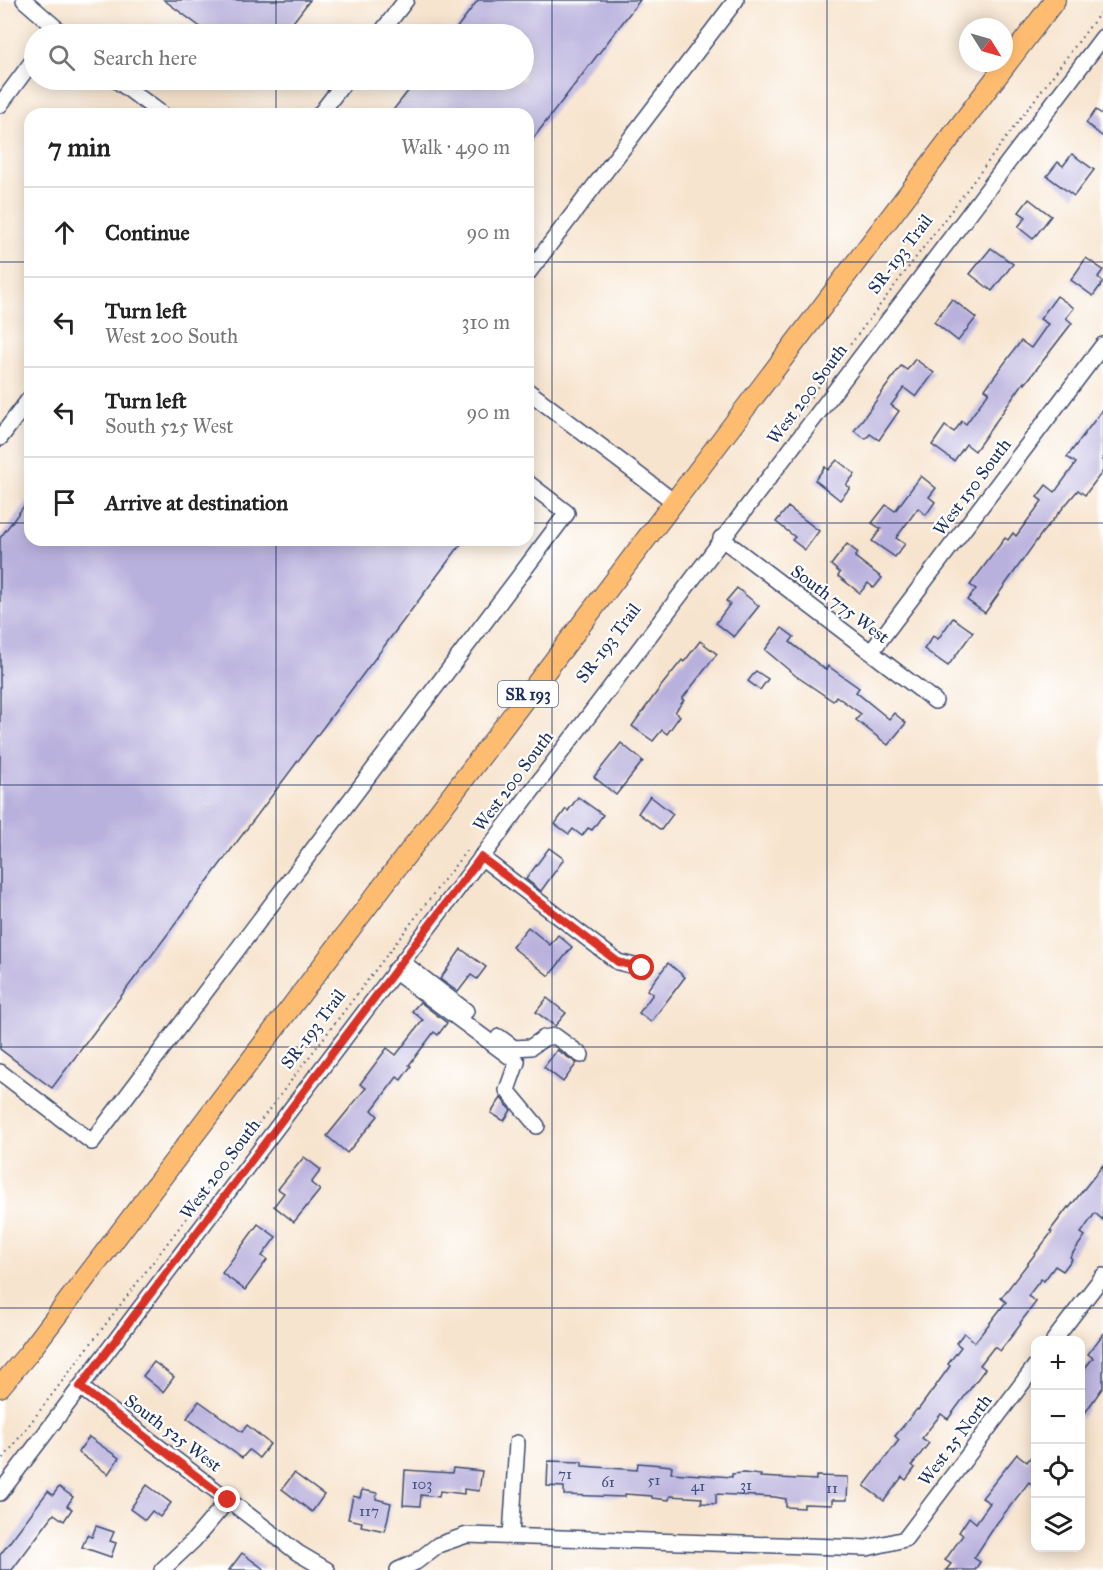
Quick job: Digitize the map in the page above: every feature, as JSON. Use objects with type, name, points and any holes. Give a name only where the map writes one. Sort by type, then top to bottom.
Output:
[{"type":"main road","name":"SR 193","points":[[0,1387],[1055,0]]},
{"type":"street","points":[[24,0],[49,24]]},
{"type":"street","points":[[388,24],[406,0]]},
{"type":"street","points":[[534,265],[736,0]]},
{"type":"street","name":"West 200 South","points":[[0,1493],[721,538],[1103,37]]},
{"type":"street","points":[[0,105],[24,73]]},
{"type":"street","points":[[130,90],[154,108]]},
{"type":"street","points":[[325,108],[338,90]]},
{"type":"street","name":"West 150 South","points":[[871,652],[1103,345]]},
{"type":"street","points":[[534,396],[673,501]]},
{"type":"street","points":[[0,438],[5,420],[24,403]]},
{"type":"street","points":[[0,1072],[92,1142],[567,513],[534,488]]},
{"type":"street","name":"South 775 West","points":[[721,538],[935,701]]},
{"type":"street","points":[[481,857],[618,962],[642,968]]},
{"type":"street","points":[[398,967],[514,1048],[531,1047],[544,1038],[555,1036],[581,1055]]},
{"type":"street","points":[[398,967],[517,1062],[507,1089],[537,1126]]},
{"type":"street","points":[[1059,1336],[1097,1295],[1103,1276]]},
{"type":"street","name":"West 25 North","points":[[512,1536],[867,1548],[905,1539],[1031,1370]]},
{"type":"street","name":"South 525 West","points":[[80,1387],[298,1553],[327,1570]]},
{"type":"street","points":[[398,1570],[416,1562],[438,1545],[467,1535],[512,1536],[517,1443]]},
{"type":"street","points":[[162,1570],[194,1540],[228,1500]]},
{"type":"path","name":"SR-193 Trail","points":[[782,434],[1103,9]]},
{"type":"path","name":"SR-193 Trail","points":[[0,1463],[472,843]]},
{"type":"building","points":[[164,0],[310,0],[292,24],[196,24]]},
{"type":"building","points":[[478,0],[640,0],[534,137],[534,108],[395,108],[409,90],[534,90],[534,24],[460,24]]},
{"type":"building","points":[[1096,110],[1103,115],[1103,137],[1086,123]]},
{"type":"building","points":[[1072,154],[1094,170],[1074,196],[1047,176],[1058,162],[1063,166]]},
{"type":"building","points":[[1029,199],[1051,216],[1033,239],[1018,227],[1026,217],[1019,212]]},
{"type":"building","points":[[991,248],[1013,264],[992,291],[970,274]]},
{"type":"building","points":[[1086,258],[1103,270],[1098,277],[1103,282],[1093,296],[1071,280]]},
{"type":"building","points":[[1057,296],[1074,308],[1066,318],[1072,323],[1025,384],[1024,382],[975,451],[966,444],[954,461],[932,445],[945,426],[954,432],[962,421],[966,424],[989,392],[985,389],[1021,341],[1031,348],[1048,324],[1040,319]]},
{"type":"building","points":[[952,299],[976,318],[958,341],[934,322]]},
{"type":"building","points":[[915,359],[934,373],[916,397],[904,388],[891,405],[899,411],[879,440],[870,434],[866,439],[854,431],[901,366],[907,370]]},
{"type":"building","points":[[1103,409],[1103,471],[1085,495],[1078,490],[1042,533],[985,613],[967,600],[976,589],[970,585],[1005,538],[1008,540],[1013,533],[1016,536],[1042,501],[1037,497],[1046,485],[1055,492],[1076,463],[1067,457]]},
{"type":"building","points":[[837,460],[855,474],[846,485],[850,488],[840,500],[815,480],[825,467],[828,470]]},
{"type":"building","points":[[921,476],[936,488],[929,497],[935,502],[926,515],[918,508],[896,538],[905,544],[895,557],[872,541],[881,529],[872,523],[886,505],[895,511]]},
{"type":"building","points":[[24,506],[24,546],[459,546],[52,1088],[0,1049],[0,538]]},
{"type":"building","points":[[788,507],[819,531],[805,550],[792,540],[795,537],[776,522]]},
{"type":"building","points":[[847,544],[858,553],[855,557],[882,578],[874,588],[868,583],[860,593],[838,576],[840,573],[831,565]]},
{"type":"building","points":[[737,588],[759,606],[734,637],[716,623],[730,604],[726,601]]},
{"type":"building","points":[[953,618],[973,632],[948,666],[924,649],[933,636],[938,639]]},
{"type":"building","points":[[782,628],[794,637],[790,642],[826,670],[828,666],[859,688],[856,692],[889,719],[894,713],[906,723],[888,745],[856,720],[861,714],[836,696],[833,701],[796,676],[765,650]]},
{"type":"building","points":[[700,641],[717,654],[682,699],[684,700],[675,712],[680,716],[667,734],[662,730],[653,741],[632,726],[682,660],[684,662]]},
{"type":"building","points":[[756,671],[768,679],[760,690],[748,681]]},
{"type":"building","points":[[621,743],[643,761],[616,795],[594,777]]},
{"type":"building","points":[[650,796],[673,814],[661,830],[638,813]]},
{"type":"building","points":[[578,797],[603,815],[592,830],[588,828],[582,836],[573,829],[569,834],[555,824]]},
{"type":"building","points":[[549,848],[564,859],[541,891],[526,879]]},
{"type":"building","points":[[528,927],[550,945],[558,935],[572,947],[549,976],[512,947]]},
{"type":"building","points":[[461,949],[486,967],[477,979],[471,975],[458,992],[440,979]]},
{"type":"building","points":[[668,963],[685,977],[651,1022],[639,1013],[653,994],[647,990]]},
{"type":"building","points":[[547,998],[566,1013],[555,1026],[536,1012]]},
{"type":"building","points":[[420,1002],[447,1023],[438,1035],[434,1032],[409,1065],[411,1066],[401,1080],[397,1077],[372,1110],[378,1116],[347,1153],[327,1136],[366,1088],[360,1084],[387,1048],[396,1055],[423,1020],[412,1011]]},
{"type":"building","points":[[557,1050],[577,1063],[563,1082],[544,1067]]},
{"type":"building","points":[[501,1098],[511,1110],[504,1121],[491,1113]]},
{"type":"building","points":[[304,1157],[321,1170],[311,1183],[320,1190],[294,1222],[274,1206],[284,1193],[278,1189]]},
{"type":"building","points":[[1103,1165],[1103,1220],[1095,1213],[1081,1233],[1085,1236],[1063,1271],[1055,1266],[1044,1281],[1041,1279],[1028,1296],[1036,1302],[1021,1324],[1000,1351],[994,1347],[980,1365],[985,1369],[948,1419],[941,1414],[922,1438],[929,1443],[912,1465],[915,1468],[906,1480],[902,1477],[884,1501],[864,1486],[899,1440],[895,1436],[918,1410],[950,1366],[948,1364],[961,1347],[956,1343],[964,1333],[975,1342],[1006,1302],[1001,1298],[1052,1232],[1050,1231],[1068,1207]]},
{"type":"building","points":[[258,1224],[276,1237],[262,1256],[267,1260],[245,1290],[222,1273]]},
{"type":"building","points":[[1103,1334],[1103,1387],[1085,1413],[1085,1368],[1093,1358],[1088,1354]]},
{"type":"building","points":[[154,1362],[174,1377],[163,1392],[143,1376]]},
{"type":"building","points":[[199,1401],[242,1432],[247,1425],[270,1444],[259,1458],[249,1450],[242,1458],[187,1418]]},
{"type":"building","points":[[89,1437],[119,1458],[108,1474],[78,1452]]},
{"type":"building","points":[[1017,1454],[1027,1462],[1031,1456],[1031,1484],[1029,1482],[997,1523],[974,1558],[980,1562],[975,1570],[946,1570],[951,1564],[945,1560],[963,1535],[959,1532],[969,1517],[976,1523],[990,1503],[982,1498]]},
{"type":"building","points":[[548,1461],[582,1462],[582,1466],[637,1470],[638,1463],[672,1466],[671,1473],[732,1477],[732,1474],[744,1473],[761,1475],[760,1477],[816,1480],[816,1476],[848,1477],[847,1500],[832,1500],[832,1505],[804,1504],[804,1508],[786,1507],[786,1499],[775,1497],[716,1494],[716,1504],[701,1503],[702,1498],[670,1496],[669,1500],[625,1494],[625,1497],[564,1495],[564,1487],[547,1486]]},
{"type":"building","points":[[453,1468],[482,1471],[479,1491],[464,1489],[464,1494],[440,1491],[439,1497],[421,1495],[420,1506],[403,1505],[405,1470],[452,1473]]},
{"type":"building","points":[[294,1473],[324,1495],[312,1512],[282,1489]]},
{"type":"building","points":[[147,1485],[171,1503],[160,1517],[152,1511],[145,1520],[130,1509]]},
{"type":"building","points":[[59,1487],[73,1497],[67,1506],[72,1509],[64,1521],[54,1514],[12,1570],[0,1570],[0,1555],[48,1491],[53,1495]]},
{"type":"building","points":[[362,1490],[377,1493],[376,1499],[391,1503],[385,1531],[361,1526],[362,1522],[348,1519],[353,1496],[360,1498]]},
{"type":"building","points":[[96,1526],[114,1532],[110,1541],[116,1543],[111,1557],[82,1547],[87,1535],[92,1537]]},
{"type":"building","points":[[242,1553],[265,1570],[229,1570]]},
{"type":"route","points":[[228,1500],[80,1387],[481,857],[618,962],[642,968]]}]
